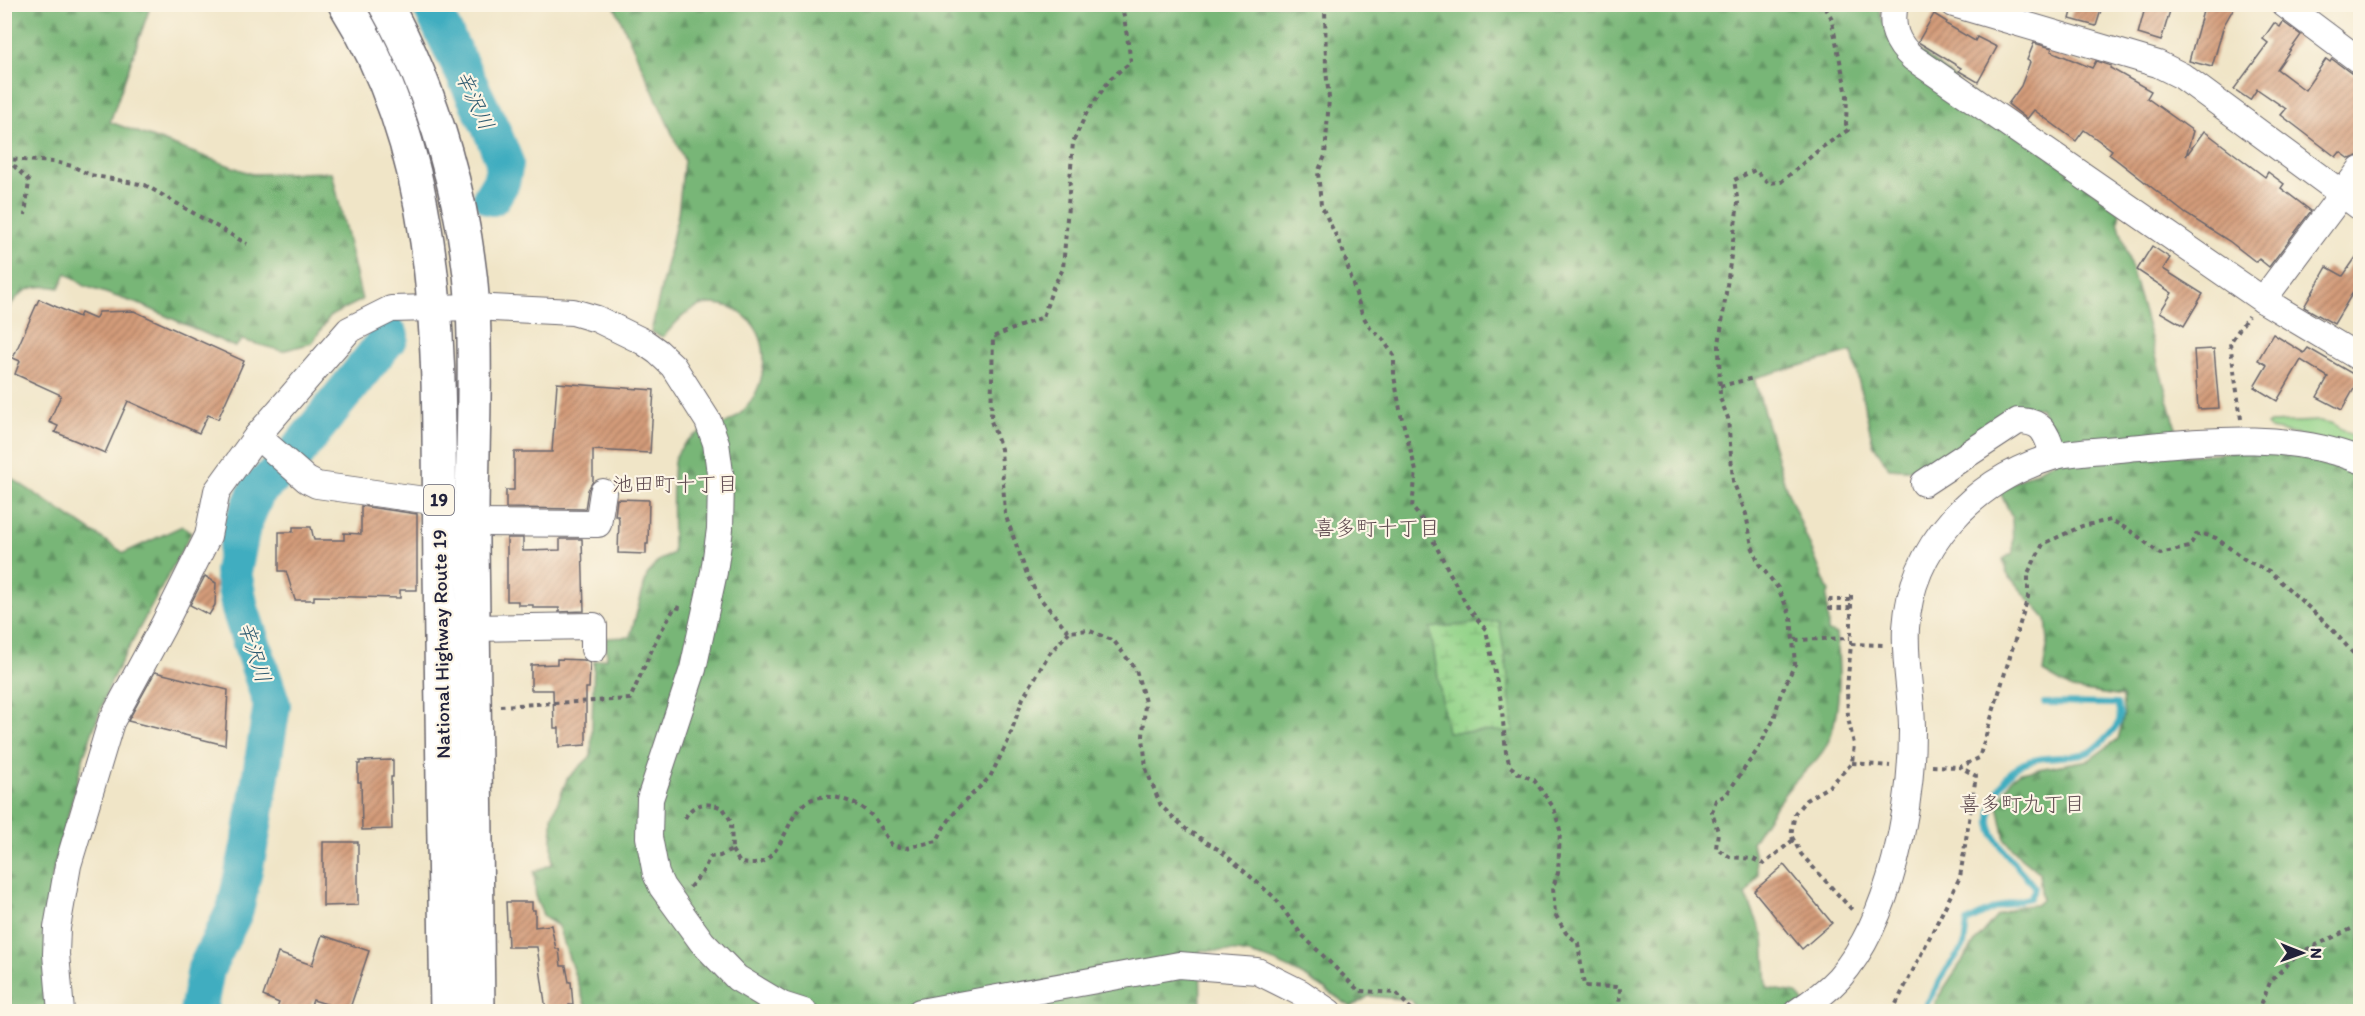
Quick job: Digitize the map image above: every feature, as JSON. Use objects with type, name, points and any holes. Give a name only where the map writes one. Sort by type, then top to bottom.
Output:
[{"type":"highway","name":"National Highway Route 19","points":[[345,4],[376,61],[402,127],[420,194],[430,251],[436,308],[440,412],[439,502],[447,1011]]},
{"type":"highway","name":"National Highway Route 19","points":[[385,4],[402,35],[438,127],[462,220],[472,307],[472,523],[478,1011]]},
{"type":"street","points":[[1895,4],[1893,31],[1900,46],[1912,58],[2263,300],[2361,358]]},
{"type":"street","points":[[1954,4],[2158,64],[2182,76],[2352,201]]},
{"type":"street","points":[[2284,4],[2361,61]]},
{"type":"street","points":[[2263,300],[2352,201],[2361,170]]},
{"type":"street","points":[[61,1011],[56,954],[57,928],[69,865],[111,722],[208,537],[217,491],[265,442],[349,330],[390,309],[472,307],[573,312],[597,319],[644,342],[673,366],[696,400],[716,443],[722,480],[720,529],[714,573],[693,669],[650,799],[649,837],[659,881],[673,905],[702,942],[736,978],[782,1005],[804,1011]]},
{"type":"street","points":[[1924,483],[2018,421],[2028,421],[2038,425],[2046,433],[2054,456]]},
{"type":"street","points":[[1797,1011],[1817,998],[1839,978],[1858,953],[1883,899],[1902,830],[1911,776],[1912,727],[1906,626],[1913,587],[1936,540],[1958,510],[1982,490],[2008,473],[2054,456],[2244,440],[2288,441],[2361,460]]},
{"type":"street","points":[[265,442],[307,480],[317,485],[439,502]]},
{"type":"street","points":[[472,523],[598,524],[603,492]]},
{"type":"street","points":[[474,628],[594,626],[594,649]]},
{"type":"street","points":[[920,1011],[1179,965],[1257,971],[1301,993],[1327,1011]]},
{"type":"path","points":[[1069,632],[1038,596],[1028,577],[1005,514],[1001,449],[991,422],[993,338],[1012,327],[1043,317],[1053,287],[1063,270],[1073,142],[1087,112],[1111,78],[1131,62],[1122,4]]},
{"type":"path","points":[[1325,4],[1326,70],[1329,98],[1324,156],[1318,172],[1321,205],[1342,248],[1362,314],[1370,328],[1382,338],[1394,356],[1394,376],[1401,415],[1416,471],[1412,507],[1423,520],[1467,606],[1486,630],[1501,701],[1506,752],[1510,766],[1518,773],[1533,780],[1554,808],[1560,830],[1558,873],[1553,886],[1555,914],[1566,933],[1578,943],[1584,986],[1620,987],[1619,1011]]},
{"type":"path","points":[[1794,840],[1764,864],[1730,857],[1716,848],[1718,832],[1712,812],[1716,800],[1726,795],[1758,749],[1774,719],[1780,696],[1795,664],[1795,640],[1791,617],[1778,588],[1759,564],[1752,546],[1746,514],[1733,481],[1728,418],[1720,398],[1719,345],[1738,203],[1734,180],[1755,170],[1768,183],[1781,183],[1821,148],[1848,130],[1846,124],[1847,95],[1831,17],[1823,4]]},
{"type":"path","points":[[5,159],[29,181],[25,215]]},
{"type":"path","points":[[5,159],[55,162],[72,166],[90,175],[145,185],[247,244]]},
{"type":"path","points":[[2244,440],[2230,343],[2254,308],[2263,300]]},
{"type":"path","points":[[1720,386],[1754,378]]},
{"type":"path","points":[[1925,767],[1960,767],[1979,758],[2028,597],[2028,573],[2040,549],[2043,544],[2082,526],[2100,521],[2115,522],[2134,533],[2160,554],[2189,547],[2196,535],[2203,534],[2216,538],[2247,561],[2269,571],[2330,627],[2361,661]]},
{"type":"path","points":[[1851,608],[1830,608],[1830,600],[1851,598],[1851,608],[1848,626],[1851,644],[1847,688],[1848,718],[1854,744],[1852,763],[1832,785],[1806,800],[1795,813],[1791,835],[1801,854],[1860,917],[1872,924]]},
{"type":"path","points":[[475,707],[630,699],[657,638],[675,607]]},
{"type":"path","points":[[685,819],[694,806],[705,803],[723,808],[731,821],[732,850],[740,863],[758,864],[766,861],[782,840],[798,810],[807,800],[824,796],[839,798],[870,814],[892,845],[906,848],[938,841],[944,827],[958,808],[990,777],[1011,733],[1023,698],[1049,654],[1069,632],[1088,630],[1114,641],[1136,670],[1145,702],[1143,737],[1146,769],[1161,806],[1187,830],[1221,851],[1275,898],[1301,934],[1359,991],[1396,993],[1414,1011]]},
{"type":"path","points":[[1795,640],[1850,638]]},
{"type":"path","points":[[1851,644],[1893,645]]},
{"type":"path","points":[[1852,763],[1897,766]]},
{"type":"path","points":[[1892,1011],[1960,877],[1976,776],[1960,767]]},
{"type":"path","points":[[688,888],[702,873],[710,857],[720,856],[732,850]]},
{"type":"path","points":[[2258,1011],[2271,980],[2301,952],[2361,925]]},
{"type":"green space","points":[[5,4],[146,5],[149,10],[110,122],[252,174],[332,172],[362,300],[330,316],[312,343],[282,351],[242,340],[235,347],[144,306],[85,286],[66,273],[59,288],[41,287],[27,290],[15,299],[5,314]]},
{"type":"green space","points":[[614,5],[1878,5],[1882,20],[2120,213],[2118,221],[2184,456],[2242,451],[2287,453],[2360,475],[2360,1011],[1935,1011],[1935,1002],[1976,941],[1997,916],[2018,906],[2036,905],[2042,900],[2039,872],[2021,858],[2005,839],[1998,805],[2012,778],[2021,772],[2089,760],[2118,739],[2124,715],[2122,697],[2072,689],[2043,672],[2048,641],[2046,619],[2007,574],[2003,559],[2013,553],[2012,517],[1999,490],[2060,459],[2055,430],[2040,408],[2011,411],[1992,419],[1930,467],[1889,468],[1873,444],[1852,352],[1754,378],[1785,485],[1829,592],[1827,597],[1828,632],[1836,634],[1838,647],[1837,708],[1830,736],[1822,753],[1795,781],[1770,813],[1752,842],[1758,874],[1746,895],[1764,937],[1767,988],[1796,993],[1811,1011],[1422,1012],[1410,1000],[1369,996],[1351,1007],[1311,981],[1269,960],[1238,952],[1200,950],[1201,1011],[587,1011],[558,926],[544,917],[536,899],[534,872],[552,864],[552,817],[567,779],[591,756],[594,661],[607,658],[606,638],[630,637],[647,575],[658,561],[673,553],[675,458],[682,447],[698,433],[724,424],[741,413],[756,392],[764,355],[762,343],[750,321],[737,310],[727,306],[702,305],[689,311],[663,337],[651,332],[678,214],[684,160]]},
{"type":"green space","points":[[2320,421],[2331,423],[2358,439],[2358,448],[2270,429],[2266,425],[2270,423]]},
{"type":"green space","points":[[4,473],[124,553],[182,526],[191,533],[112,679],[84,755],[53,872],[45,932],[52,1011],[5,1011]]},
{"type":"green space","points":[[1499,621],[1508,676],[1513,731],[1447,732],[1430,628]]},
{"type":"building","points":[[2074,4],[2103,4],[2096,26],[2070,19]]},
{"type":"building","points":[[2146,4],[2172,4],[2161,41],[2138,34]]},
{"type":"building","points":[[2205,4],[2236,4],[2224,25],[2212,67],[2189,61]]},
{"type":"building","points":[[1934,14],[1975,41],[1977,37],[1997,47],[1978,82],[1959,71],[1961,68],[1918,42]]},
{"type":"building","points":[[2283,22],[2301,35],[2277,69],[2305,90],[2326,59],[2330,62],[2332,59],[2351,73],[2361,76],[2361,155],[2350,159],[2340,152],[2336,157],[2281,115],[2286,109],[2257,89],[2250,100],[2234,89],[2268,43],[2263,39],[2274,23],[2280,27]]},
{"type":"building","points":[[2034,43],[2052,48],[2051,51],[2092,68],[2096,61],[2111,66],[2110,68],[2151,91],[2147,98],[2193,131],[2186,156],[2204,131],[2265,177],[2268,172],[2284,184],[2281,188],[2311,211],[2269,267],[2259,259],[2256,262],[2229,241],[2186,214],[2109,154],[2112,150],[2084,130],[2076,141],[2034,110],[2027,119],[2008,104],[2021,86]]},
{"type":"building","points":[[2152,246],[2170,258],[2163,269],[2203,294],[2184,326],[2160,312],[2172,293],[2137,270]]},
{"type":"building","points":[[2361,250],[2361,279],[2334,324],[2304,307],[2327,267],[2343,276]]},
{"type":"building","points":[[39,299],[79,317],[81,313],[95,319],[99,312],[134,311],[244,361],[218,419],[208,415],[199,433],[128,401],[105,453],[55,432],[58,426],[49,422],[61,395],[15,374],[20,361],[13,358]]},
{"type":"building","points":[[2273,334],[2304,353],[2308,348],[2360,378],[2342,410],[2317,397],[2328,377],[2301,360],[2277,401],[2254,387],[2267,365],[2258,360]]},
{"type":"building","points":[[2214,349],[2219,408],[2198,409],[2194,350]]},
{"type":"building","points":[[557,383],[654,390],[650,453],[593,450],[593,481],[588,490],[585,509],[506,508],[506,490],[514,490],[514,452],[552,452]]},
{"type":"building","points":[[617,499],[649,500],[646,554],[618,553],[619,519],[615,516]]},
{"type":"building","points":[[361,506],[417,514],[417,590],[400,590],[400,598],[314,596],[314,600],[295,600],[286,571],[279,571],[279,532],[293,532],[293,527],[311,527],[314,540],[344,540],[344,533],[361,534]]},
{"type":"building","points":[[507,538],[523,538],[523,551],[560,550],[560,539],[582,539],[584,611],[559,612],[559,608],[533,608],[533,605],[518,605],[518,601],[507,601]]},
{"type":"building","points":[[205,576],[216,583],[215,605],[209,615],[190,605]]},
{"type":"building","points":[[557,659],[584,660],[590,663],[589,688],[586,688],[586,745],[559,747],[559,728],[554,728],[553,690],[531,690],[531,665],[557,664]]},
{"type":"building","points":[[155,672],[228,690],[225,745],[128,721]]},
{"type":"building","points":[[393,760],[392,829],[362,830],[361,782],[358,782],[358,764],[360,761]]},
{"type":"building","points":[[323,842],[358,842],[358,905],[323,906]]},
{"type":"building","points":[[1784,865],[1832,923],[1802,949],[1754,891]]},
{"type":"building","points":[[506,902],[532,902],[532,910],[535,910],[535,927],[551,925],[556,949],[559,949],[561,966],[566,966],[569,982],[571,982],[573,1005],[569,1005],[570,1008],[546,1010],[537,947],[508,947]]},
{"type":"building","points":[[322,935],[369,951],[349,1011],[313,1000],[309,1011],[276,1011],[279,1003],[263,996],[278,953],[312,965]]},
{"type":"waterway","name":"辛沢川","points":[[430,4],[492,131],[505,163],[501,182],[492,197]]},
{"type":"waterway","name":"辛沢川","points":[[198,1012],[206,969],[235,910],[251,838],[272,705],[240,609],[233,572],[242,526],[257,491],[287,464],[390,336]]},
{"type":"waterway","points":[[1925,1012],[1926,1005],[1947,969],[1964,946],[1967,922],[1998,907],[2030,898],[2035,888],[2003,849],[1990,824],[1994,800],[2006,778],[2025,763],[2091,751],[2110,734],[2120,719],[2117,704],[2044,703]]},
{"type":"district","name":"池田町十丁目","points":[[675,483]]},
{"type":"district","name":"喜多町十丁目","points":[[1377,527]]},
{"type":"district","name":"喜多町九丁目","points":[[2022,803]]}]
